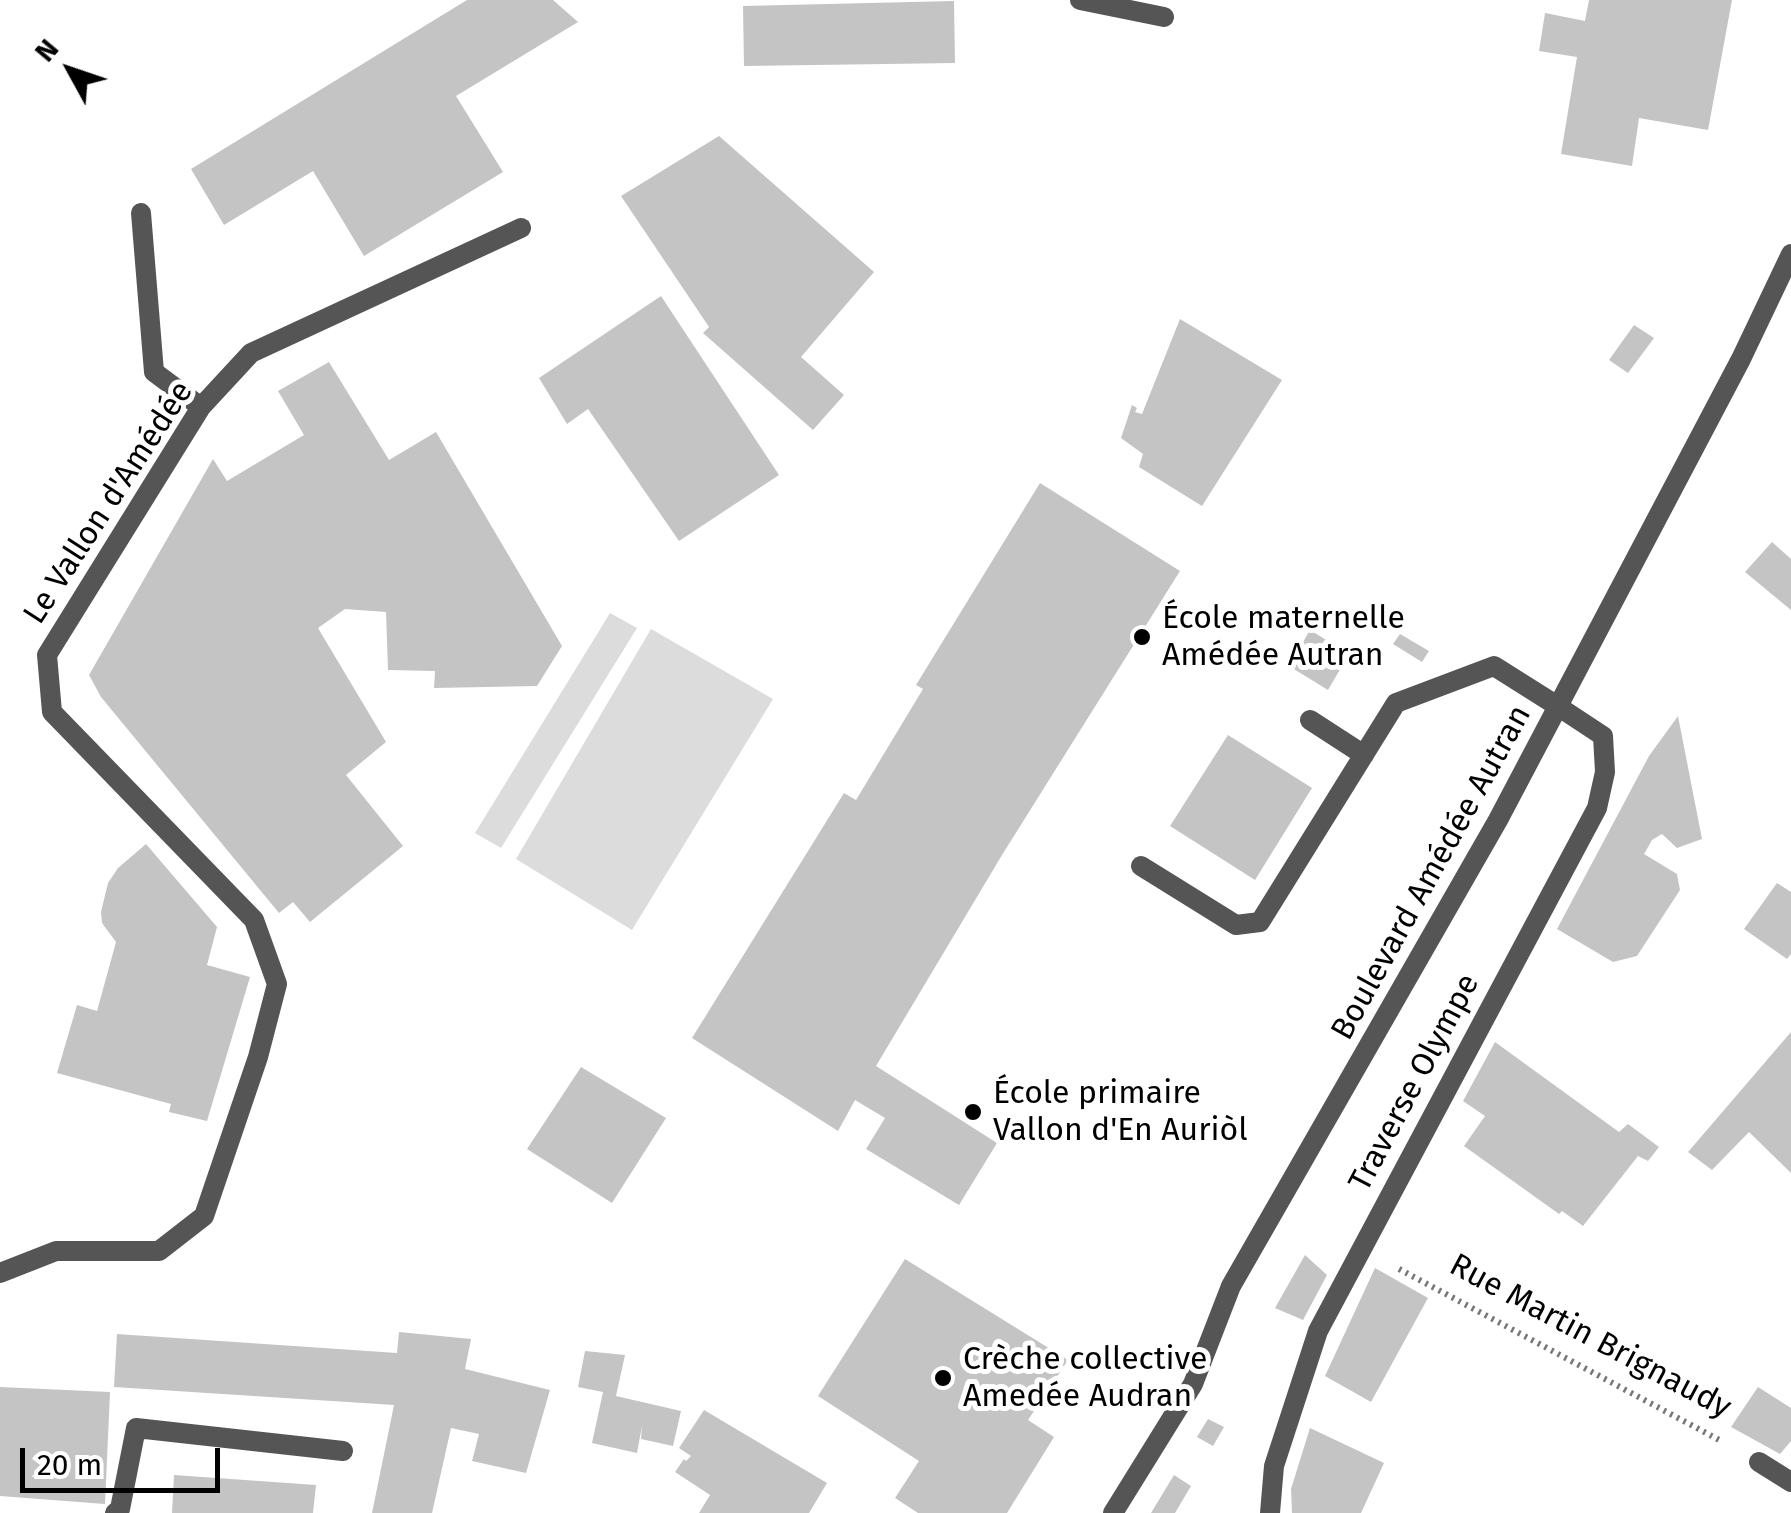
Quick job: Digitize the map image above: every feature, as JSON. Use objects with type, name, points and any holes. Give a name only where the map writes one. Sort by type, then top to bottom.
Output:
[{"type":"street","points":[[1080,0],[1164,17]]},
{"type":"street","points":[[141,212],[154,372],[201,408]]},
{"type":"street","name":"Le Vallon d'Amédée","points":[[0,1274],[56,1251],[159,1251],[204,1216],[258,1057],[278,984],[254,920],[52,712],[47,654],[201,408],[251,353],[521,228]]},
{"type":"street","name":"Boulevard Amédée Autran","points":[[1113,1513],[1193,1384],[1231,1286],[1489,836],[1741,359],[1791,254]]},
{"type":"street","points":[[1141,866],[1236,925],[1260,922],[1396,704],[1494,666],[1559,706]]},
{"type":"street","name":"Traverse Olympe","points":[[1270,1513],[1274,1466],[1318,1331],[1597,808],[1605,772],[1603,736],[1559,706]]},
{"type":"street","points":[[1310,720],[1364,755]]},
{"type":"street","points":[[115,1513],[120,1509],[136,1428],[343,1451]]},
{"type":"street","points":[[1759,1462],[1791,1482]]},
{"type":"path","name":"Rue Martin Brignaudy","points":[[1360,1248],[1759,1462]]},
{"type":"shaded area","points":[[610,613],[637,628],[501,848],[475,833]]},
{"type":"shaded area","points":[[651,629],[773,699],[632,930],[516,859]]},
{"type":"building","points":[[467,0],[553,0],[578,22],[456,96],[503,172],[364,256],[313,171],[224,225],[191,169]]},
{"type":"building","points":[[1589,0],[1732,0],[1708,130],[1639,118],[1632,166],[1561,154],[1577,57],[1539,51],[1545,13],[1585,21]]},
{"type":"building","points":[[954,1],[955,63],[744,66],[743,6]]},
{"type":"building","points":[[719,136],[874,272],[801,357],[844,395],[813,430],[703,333],[709,327],[621,196]]},
{"type":"building","points":[[661,296],[779,475],[679,541],[588,409],[567,424],[539,378]]},
{"type":"building","points":[[1180,319],[1282,380],[1202,506],[1139,467],[1143,454],[1121,438],[1132,405],[1137,408],[1135,412],[1142,414]]},
{"type":"building","points":[[1634,325],[1654,338],[1628,373],[1609,360]]},
{"type":"building","points":[[329,362],[389,460],[436,432],[562,646],[537,686],[434,688],[435,671],[388,670],[386,612],[345,609],[318,628],[386,742],[346,775],[403,846],[310,922],[293,902],[279,913],[101,697],[89,675],[213,459],[227,481],[304,435],[278,391]]},
{"type":"building","points":[[1040,483],[1180,571],[1002,855],[876,1066],[997,1143],[959,1205],[866,1149],[885,1118],[855,1100],[838,1131],[692,1038],[844,793],[856,800],[923,689],[916,685]]},
{"type":"building","points":[[1772,542],[1791,559],[1791,610],[1745,572]]},
{"type":"building","points":[[1310,630],[1349,654],[1328,690],[1289,666]]},
{"type":"building","points":[[1400,634],[1429,651],[1422,662],[1393,644]]},
{"type":"building","points":[[1678,716],[1702,839],[1677,848],[1662,834],[1652,840],[1644,854],[1677,874],[1680,890],[1637,956],[1613,962],[1557,929],[1649,756]]},
{"type":"building","points":[[1228,735],[1312,788],[1255,880],[1170,826]]},
{"type":"building","points":[[146,844],[217,927],[207,965],[250,977],[207,1121],[169,1112],[171,1104],[57,1073],[77,1005],[97,1011],[116,942],[102,923],[108,883],[118,868]]},
{"type":"building","points":[[1777,883],[1791,892],[1791,954],[1787,959],[1744,929]]},
{"type":"building","points":[[1791,1032],[1791,1173],[1749,1132],[1712,1170],[1688,1152]]},
{"type":"building","points":[[1495,1042],[1619,1132],[1628,1124],[1659,1147],[1648,1161],[1638,1156],[1583,1226],[1562,1211],[1559,1214],[1464,1146],[1485,1116],[1463,1101]]},
{"type":"building","points":[[581,1067],[666,1118],[612,1203],[527,1149]]},
{"type":"building","points":[[1305,1255],[1327,1275],[1303,1320],[1275,1308]]},
{"type":"building","name":"Crèche collective Amedée Audran","points":[[905,1259],[1068,1360],[1028,1420],[1054,1437],[1007,1513],[918,1513],[895,1498],[919,1461],[818,1396]]},
{"type":"building","points":[[1375,1268],[1428,1298],[1371,1402],[1325,1376]]},
{"type":"building","points":[[399,1332],[471,1339],[465,1369],[550,1390],[526,1473],[472,1461],[479,1434],[451,1428],[432,1513],[372,1513],[394,1405],[114,1387],[117,1334],[397,1353]]},
{"type":"building","points":[[585,1351],[625,1355],[616,1396],[681,1411],[673,1446],[641,1439],[642,1426],[637,1453],[592,1443],[603,1392],[578,1387]]},
{"type":"building","points":[[0,1387],[110,1392],[105,1504],[0,1496]]},
{"type":"building","points":[[1758,1387],[1791,1408],[1791,1441],[1780,1454],[1731,1427]]},
{"type":"building","points":[[704,1410],[827,1483],[809,1513],[699,1513],[710,1495],[675,1472],[691,1456],[679,1448]]},
{"type":"building","points":[[1208,1419],[1224,1427],[1213,1446],[1197,1437]]},
{"type":"building","points":[[1310,1428],[1384,1463],[1361,1513],[1292,1513],[1291,1489]]},
{"type":"building","points":[[174,1475],[316,1485],[313,1513],[172,1513]]},
{"type":"building","points":[[1174,1475],[1191,1486],[1175,1513],[1151,1513]]},
{"type":"place","name":"École maternelle Amédée Autran","points":[[1142,637]]},
{"type":"place","name":"École primaire Vallon d'En Auriòl","points":[[973,1112]]},
{"type":"place","name":"Crèche collective Amedée Audran","points":[[943,1378]]}]
